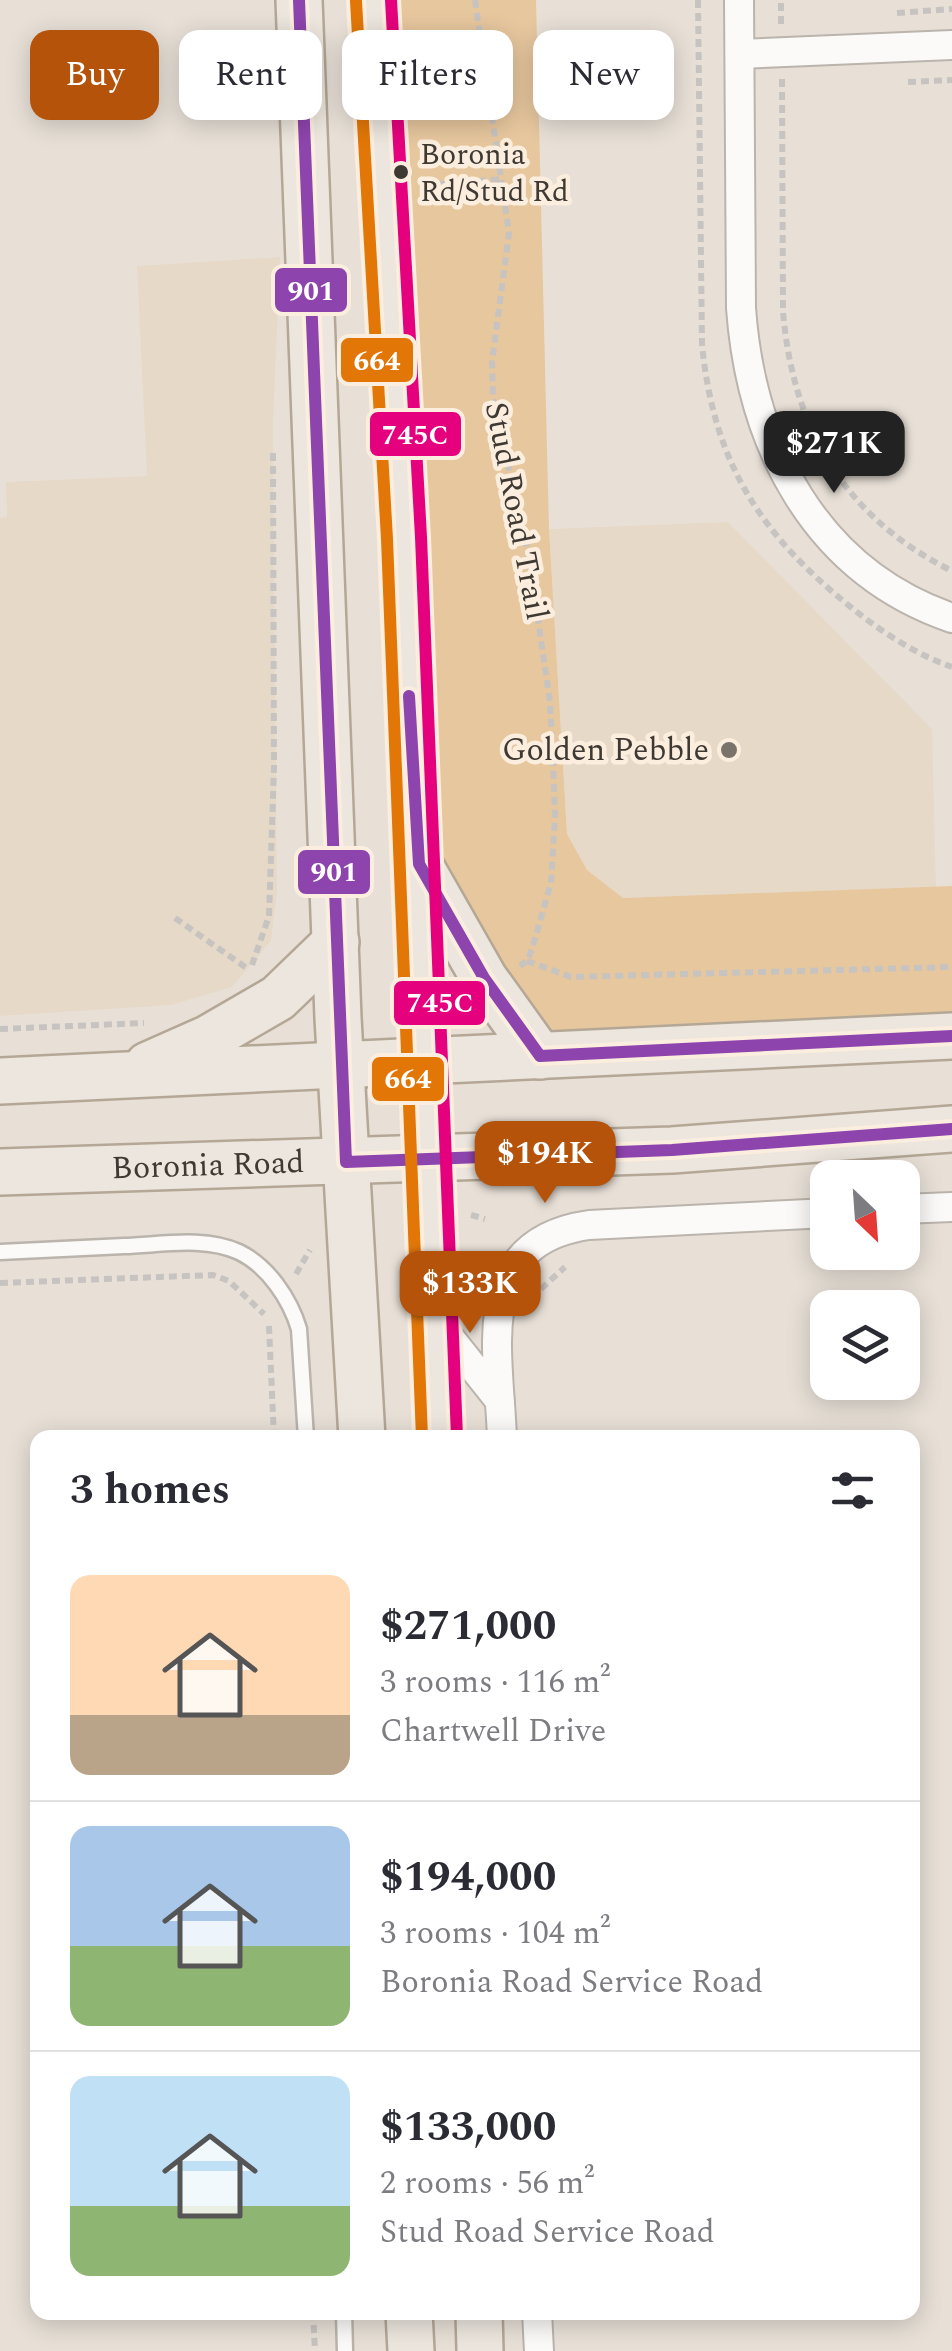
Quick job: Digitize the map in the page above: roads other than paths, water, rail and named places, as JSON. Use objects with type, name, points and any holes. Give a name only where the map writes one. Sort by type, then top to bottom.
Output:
[{"type":"main road","points":[[300,0],[341,1066],[362,1430]]},
{"type":"main road","points":[[373,0],[419,864],[440,1430]]},
{"type":"main road","points":[[419,864],[484,978],[540,1056]]},
{"type":"main road","points":[[124,1075],[210,1038],[278,998],[336,942]]},
{"type":"main road","points":[[0,1081],[952,1036]]},
{"type":"main road","name":"Boronia Road","points":[[0,1172],[672,1150],[952,1129]]},
{"type":"main road","points":[[409,2320],[410,2351]]},
{"type":"main road","points":[[479,2320],[480,2351]]},
{"type":"street","points":[[739,0],[742,324],[744,356],[766,436],[803,504],[834,541],[866,570],[906,596],[952,618]]},
{"type":"street","points":[[740,54],[952,45]]},
{"type":"street","points":[[920,1209],[952,1207]]},
{"type":"street","points":[[502,1430],[498,1305],[508,1274],[519,1256],[533,1244],[556,1232],[602,1223],[810,1214]]},
{"type":"street","points":[[436,1322],[500,1401]]},
{"type":"street","points":[[538,2320],[539,2351]]},
{"type":"lane","points":[[0,1252],[196,1243],[240,1253],[288,1301],[299,1330],[305,1430]]},
{"type":"lane","points":[[344,2320],[345,2351]]},
{"type":"place","name":"Boronia Rd/Stud Rd","points":[[401,172]]},
{"type":"place","name":"Golden Pebble","points":[[729,750]]}]
